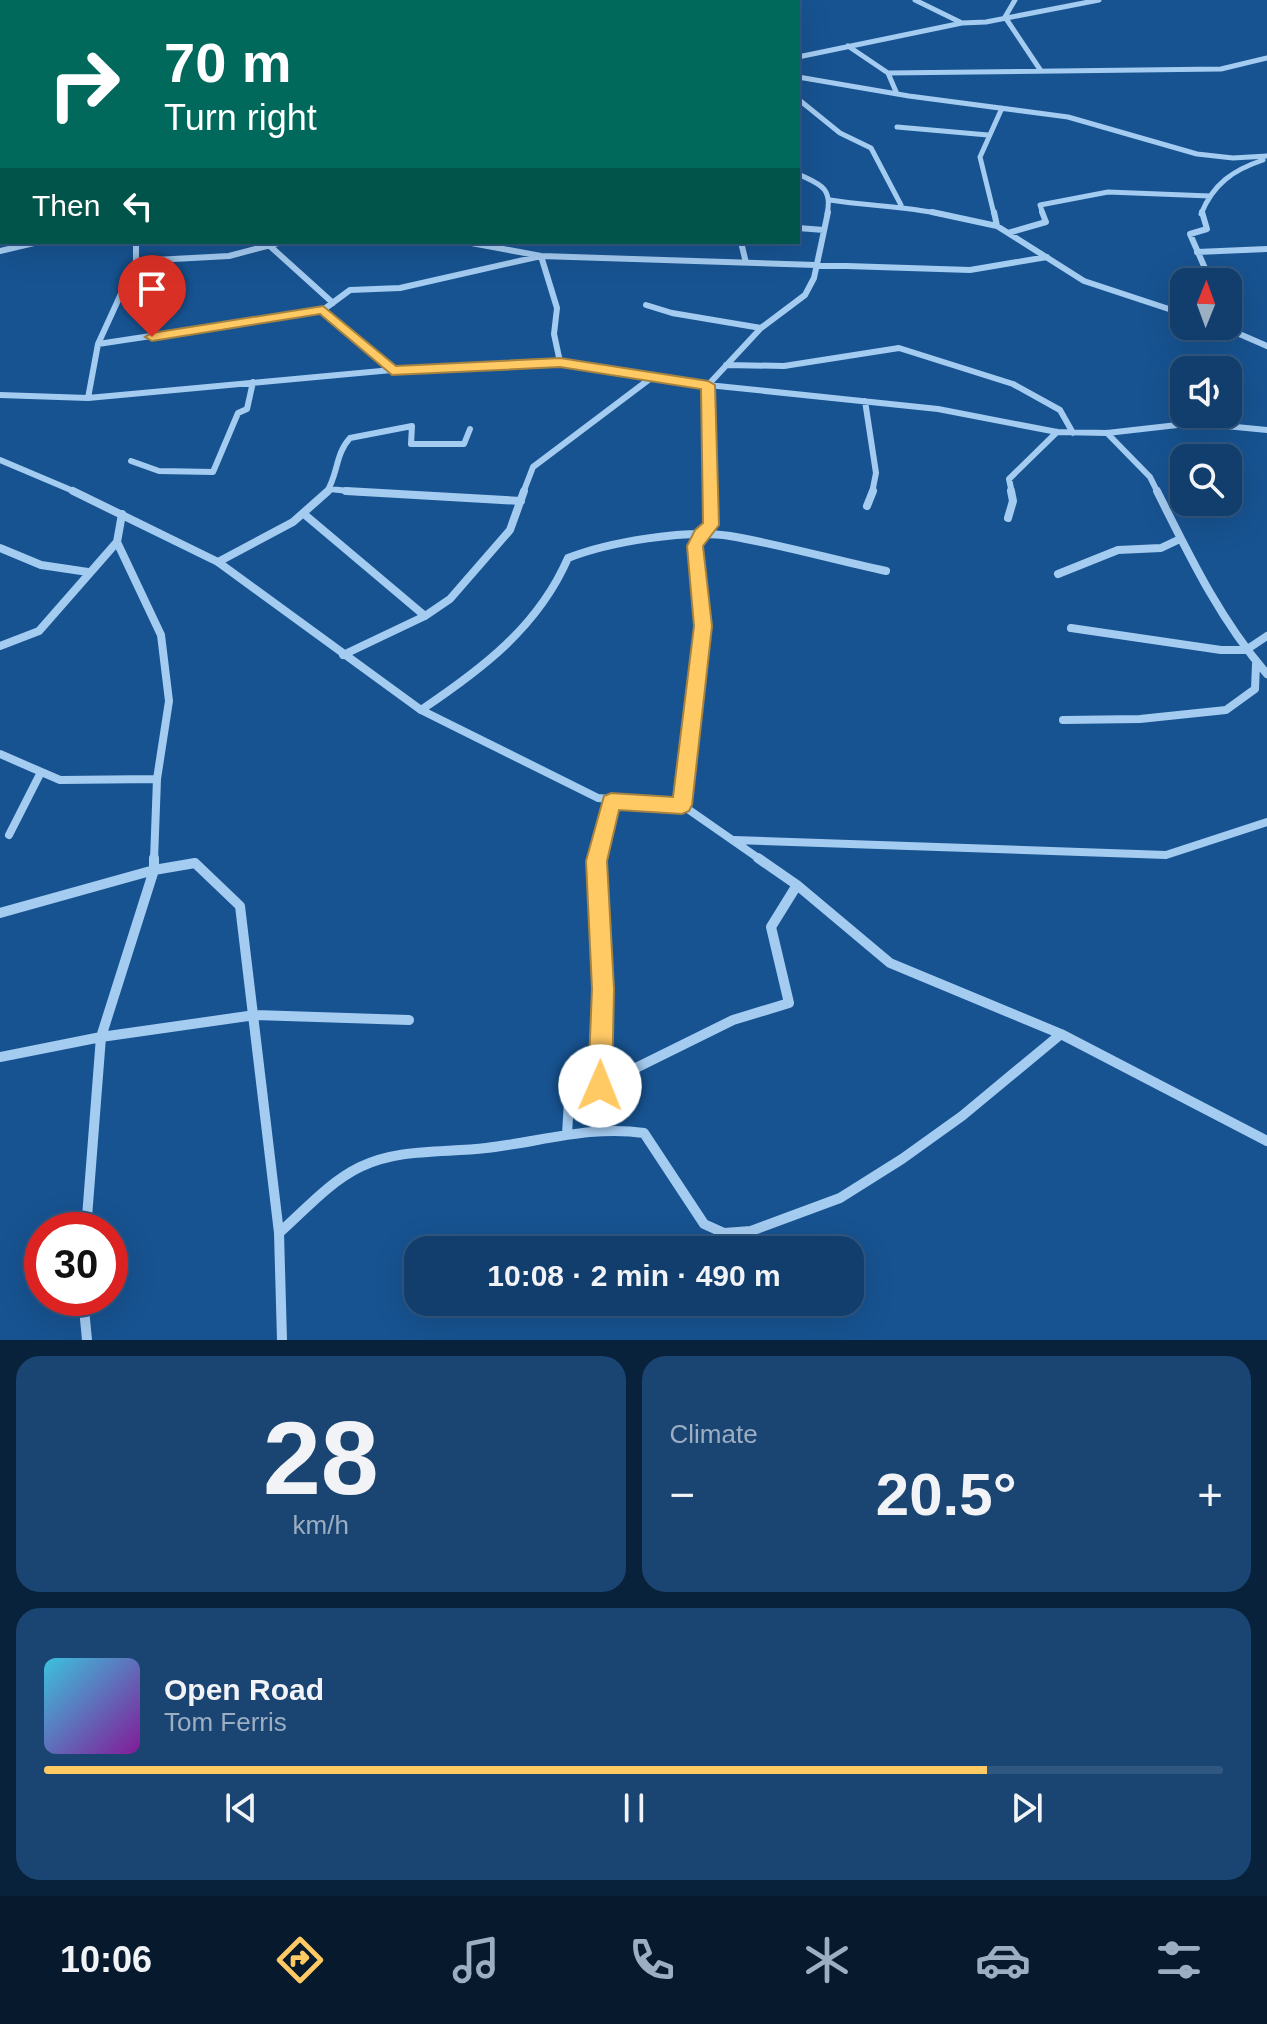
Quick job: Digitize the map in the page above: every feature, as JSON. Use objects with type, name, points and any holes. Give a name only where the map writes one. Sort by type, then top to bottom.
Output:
[{"type":"street","points":[[915,0],[962,23]]},
{"type":"street","points":[[1005,17],[1015,0]]},
{"type":"street","points":[[800,57],[962,23],[1099,0]]},
{"type":"street","points":[[1005,17],[1041,71]]},
{"type":"street","points":[[848,46],[888,73],[897,94]]},
{"type":"street","points":[[800,50],[805,56]]},
{"type":"street","points":[[888,73],[1221,69],[1267,58]]},
{"type":"street","points":[[800,77],[1068,117],[1197,154],[1267,158]]},
{"type":"street","points":[[800,101],[840,133],[871,148],[901,205]]},
{"type":"street","points":[[997,226],[980,157],[1002,108]]},
{"type":"street","points":[[897,127],[988,135]]},
{"type":"street","points":[[1204,268],[1190,234],[1207,229],[1201,216],[1210,196],[1218,182],[1233,171],[1267,158]]},
{"type":"street","points":[[682,805],[703,626],[696,542],[711,525],[708,385],[761,328],[805,295],[818,265],[830,200],[822,185],[800,175]]},
{"type":"street","points":[[1008,233],[1046,222],[1040,205],[1100,194],[1210,196]]},
{"type":"street","points":[[830,200],[871,206],[901,205],[997,226],[1084,281],[1170,309]]},
{"type":"street","points":[[800,228],[824,230]]},
{"type":"street","points":[[0,251],[30,244]]},
{"type":"street","points":[[88,398],[98,344],[136,261],[136,244]]},
{"type":"street","points":[[136,261],[212,257],[278,244]]},
{"type":"street","points":[[477,244],[541,256],[970,270],[1047,257]]},
{"type":"street","points":[[741,244],[746,263]]},
{"type":"street","points":[[271,247],[333,303]]},
{"type":"street","points":[[1197,252],[1267,249]]},
{"type":"street","points":[[98,344],[323,310],[350,290],[400,288],[541,256]]},
{"type":"street","points":[[541,256],[557,308],[554,334],[560,362]]},
{"type":"street","points":[[646,305],[672,313],[761,328]]},
{"type":"street","points":[[323,310],[392,370]]},
{"type":"street","points":[[1242,335],[1267,346]]},
{"type":"street","points":[[726,365],[784,366],[899,348],[1013,384],[1060,410],[1073,433]]},
{"type":"street","points":[[0,395],[88,398],[392,370],[560,362],[651,378],[938,409],[1057,432],[1107,433],[1195,423],[1267,430]]},
{"type":"street","points":[[343,655],[425,616],[450,599],[510,530],[533,467],[651,378]]},
{"type":"street","points":[[131,461],[159,471],[213,472],[238,413],[247,409],[253,382]]},
{"type":"street","points":[[865,401],[870,441],[879,467],[877,485],[867,506]]},
{"type":"street","points":[[218,562],[304,514],[330,489],[343,443],[350,438],[412,426],[411,444],[464,444],[470,429]]},
{"type":"street","points":[[1008,518],[1013,501],[1009,479],[1057,432]]},
{"type":"street","points":[[1107,433],[1150,477],[1180,539],[1246,650],[1267,674]]},
{"type":"street","points":[[0,460],[122,514],[218,562],[421,710],[598,798],[682,805],[797,885],[890,963],[1061,1034],[1267,1141]]},
{"type":"street","points":[[330,489],[374,496],[473,495],[521,501]]},
{"type":"street","points":[[0,646],[39,631],[117,542],[122,514]]},
{"type":"street","points":[[304,514],[425,616]]},
{"type":"street","points":[[421,710],[478,672],[511,640],[559,582],[568,558],[598,546],[701,534],[729,536],[886,571]]},
{"type":"street","points":[[1058,574],[1118,550],[1161,548],[1180,539]]},
{"type":"street","points":[[87,1212],[101,1037],[154,870],[157,779],[169,701],[164,648],[117,542]]},
{"type":"street","points":[[0,548],[41,565],[88,572]]},
{"type":"street","points":[[1071,628],[1221,650],[1246,650],[1267,636]]},
{"type":"street","points":[[1063,720],[1140,719],[1226,710],[1255,689],[1256,664]]},
{"type":"street","points":[[0,754],[60,780],[157,779]]},
{"type":"street","points":[[9,835],[41,772]]},
{"type":"street","points":[[600,1086],[603,989],[596,861],[611,801]]},
{"type":"street","points":[[732,840],[1166,855],[1267,822]]},
{"type":"street","points":[[0,913],[154,870],[195,863],[240,906],[279,1233],[282,1340]]},
{"type":"street","points":[[567,1134],[569,1101],[733,1020],[789,1003],[771,927],[797,885]]},
{"type":"street","points":[[0,1057],[101,1037],[255,1015],[409,1020]]},
{"type":"street","points":[[279,1233],[357,1167],[382,1159],[616,1130],[644,1133],[704,1224],[724,1233],[738,1233],[840,1198],[962,1116],[1061,1034]]},
{"type":"street","points":[[85,1316],[87,1340]]},
{"type":"route","points":[[152,337],[323,310],[392,370],[560,362],[708,385],[711,527],[701,534],[695,546],[703,626],[682,805],[611,801],[596,861],[603,989],[600,1086]]}]
